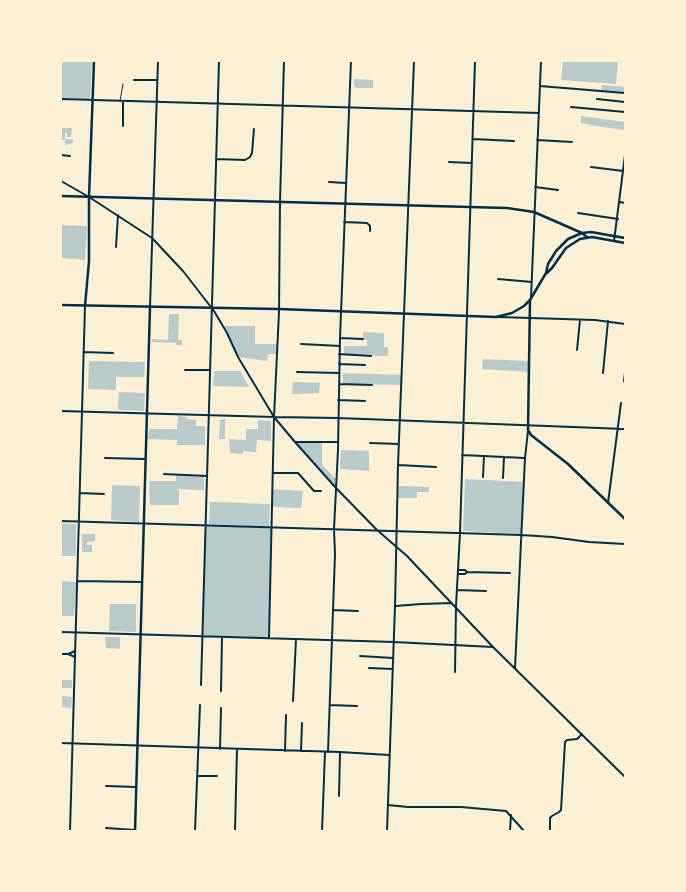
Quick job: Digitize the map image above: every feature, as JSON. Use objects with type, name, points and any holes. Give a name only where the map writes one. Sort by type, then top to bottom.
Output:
[{"type":"main road","points":[[85,306],[88,261],[94,61]]},
{"type":"main road","points":[[61,196],[507,208],[534,212],[582,233],[587,237],[625,243]]},
{"type":"main road","points":[[61,305],[279,309],[496,317],[512,313],[524,306],[530,300],[546,273],[548,264],[562,244],[568,239],[582,233],[591,232],[625,238]]},
{"type":"main road","points":[[546,273],[552,268],[566,248],[587,237]]},
{"type":"main road","points":[[530,300],[528,430],[531,435],[568,464],[625,519]]},
{"type":"main road","points":[[135,830],[150,307]]},
{"type":"street","points":[[150,307],[158,61]]},
{"type":"street","points":[[201,685],[219,61]]},
{"type":"street","points":[[269,638],[274,473],[274,417],[279,309],[284,61]]},
{"type":"street","points":[[328,752],[335,554],[334,529],[339,354],[350,61]]},
{"type":"street","points":[[387,831],[394,642],[398,465],[414,61]]},
{"type":"street","points":[[455,672],[475,61]]},
{"type":"street","points":[[530,300],[541,61]]},
{"type":"street","points":[[134,80],[157,80]]},
{"type":"street","points":[[540,86],[625,93]]},
{"type":"street","points":[[61,99],[122,102],[218,103],[539,112]]},
{"type":"street","points":[[597,99],[625,102]]},
{"type":"street","points":[[122,102],[123,126]]},
{"type":"street","points":[[571,107],[625,112]]},
{"type":"street","points":[[216,158],[245,160],[250,157],[252,153],[254,130]]},
{"type":"street","points":[[473,139],[514,141]]},
{"type":"street","points":[[537,140],[572,142]]},
{"type":"street","points":[[61,155],[70,156]]},
{"type":"street","points":[[614,241],[625,156]]},
{"type":"street","points":[[449,162],[472,163]]},
{"type":"street","points":[[591,167],[623,171]]},
{"type":"street","points":[[61,181],[118,215],[152,238],[183,271],[212,308],[227,332],[238,357],[274,417],[295,442],[336,488],[377,530],[396,546],[456,606],[493,647],[625,777]]},
{"type":"street","points":[[329,182],[346,183]]},
{"type":"street","points":[[535,187],[558,190]]},
{"type":"street","points":[[620,202],[625,203]]},
{"type":"street","points":[[578,214],[618,219]]},
{"type":"street","points":[[116,247],[118,215]]},
{"type":"street","points":[[344,222],[367,223],[370,226],[370,231]]},
{"type":"street","points":[[498,279],[532,282]]},
{"type":"street","points":[[70,831],[85,306]]},
{"type":"street","points":[[496,317],[580,319],[625,323]]},
{"type":"street","points":[[577,350],[580,319]]},
{"type":"street","points":[[603,374],[608,321]]},
{"type":"street","points":[[340,338],[363,339]]},
{"type":"street","points":[[300,344],[340,346]]},
{"type":"street","points":[[84,352],[113,353]]},
{"type":"street","points":[[339,354],[371,356]]},
{"type":"street","points":[[339,364],[365,365]]},
{"type":"street","points":[[185,370],[210,370]]},
{"type":"street","points":[[297,372],[339,373]]},
{"type":"street","points":[[624,380],[625,372]]},
{"type":"street","points":[[339,384],[372,385]]},
{"type":"street","points":[[338,400],[365,401]]},
{"type":"street","points":[[608,503],[621,403]]},
{"type":"street","points":[[61,411],[147,412],[625,428]]},
{"type":"street","points":[[515,668],[525,458],[528,430]]},
{"type":"street","points":[[295,442],[337,442]]},
{"type":"street","points":[[370,443],[399,444]]},
{"type":"street","points":[[462,455],[525,458]]},
{"type":"street","points":[[483,477],[484,456]]},
{"type":"street","points":[[503,478],[504,457]]},
{"type":"street","points":[[105,458],[145,459]]},
{"type":"street","points":[[398,465],[436,467]]},
{"type":"street","points":[[274,473],[298,473],[314,491],[321,491]]},
{"type":"street","points":[[164,474],[207,476]]},
{"type":"street","points":[[80,493],[104,494]]},
{"type":"street","points":[[61,521],[522,535],[625,544]]},
{"type":"street","points":[[458,570],[465,570],[467,572],[510,573]]},
{"type":"street","points":[[458,574],[465,574],[467,572]]},
{"type":"street","points":[[77,581],[142,582]]},
{"type":"street","points":[[457,590],[486,591]]},
{"type":"street","points":[[395,606],[452,603]]},
{"type":"street","points":[[333,610],[358,611]]},
{"type":"street","points":[[61,632],[140,633],[493,647]]},
{"type":"street","points":[[222,637],[222,691]]},
{"type":"street","points":[[294,701],[296,639]]},
{"type":"street","points":[[61,654],[68,654],[75,651]]},
{"type":"street","points":[[68,654],[75,657]]},
{"type":"street","points":[[360,656],[393,658]]},
{"type":"street","points":[[368,668],[393,669]]},
{"type":"street","points":[[195,831],[200,705]]},
{"type":"street","points":[[330,705],[357,706]]},
{"type":"street","points":[[220,749],[221,708]]},
{"type":"street","points":[[285,750],[286,715]]},
{"type":"street","points":[[301,751],[302,723]]},
{"type":"street","points":[[550,831],[550,818],[561,810],[565,742],[567,740],[577,738],[582,734]]},
{"type":"street","points":[[61,743],[340,752],[389,755]]},
{"type":"street","points":[[235,831],[237,749]]},
{"type":"street","points":[[322,831],[325,752]]},
{"type":"street","points":[[339,796],[340,752]]},
{"type":"street","points":[[198,776],[217,776]]},
{"type":"street","points":[[106,786],[136,787]]},
{"type":"street","points":[[388,805],[408,807],[493,809],[506,811],[524,831]]},
{"type":"street","points":[[510,831],[511,815]]},
{"type":"street","points":[[106,828],[135,830]]},
{"type":"lane","points":[[122,102],[123,84]]},
{"type":"shaded area","points":[[61,61],[92,61],[90,99],[61,98]]},
{"type":"shaded area","points":[[563,61],[618,61],[616,84],[561,80]]},
{"type":"shaded area","points":[[354,79],[373,80],[373,88],[356,88],[354,86]]},
{"type":"shaded area","points":[[602,85],[625,87],[625,92],[601,90]]},
{"type":"shaded area","points":[[581,116],[625,122],[625,130],[581,123]]},
{"type":"shaded area","points":[[61,128],[72,128],[71,137],[67,137],[67,133],[65,133],[65,139],[73,139],[73,143],[65,145],[65,140],[61,140]]},
{"type":"shaded area","points":[[61,225],[87,226],[85,260],[61,258]]},
{"type":"shaded area","points":[[169,314],[179,314],[178,340],[182,340],[182,345],[176,345],[176,343],[152,342],[152,339],[168,340]]},
{"type":"shaded area","points":[[223,326],[255,326],[255,344],[277,344],[277,354],[268,354],[267,361],[238,357]]},
{"type":"shaded area","points":[[363,332],[384,333],[384,347],[388,347],[388,356],[344,355],[344,346],[367,346],[367,340],[363,339]]},
{"type":"shaded area","points":[[483,359],[529,361],[529,372],[482,369]]},
{"type":"shaded area","points":[[89,361],[145,362],[144,377],[116,377],[116,390],[88,389]]},
{"type":"shaded area","points":[[214,371],[240,371],[249,387],[213,386]]},
{"type":"shaded area","points":[[343,373],[402,375],[402,385],[343,384]]},
{"type":"shaded area","points":[[293,382],[320,383],[319,393],[292,394]]},
{"type":"shaded area","points":[[119,392],[145,393],[144,411],[118,410]]},
{"type":"shaded area","points":[[178,416],[196,420],[196,426],[205,426],[205,445],[177,445],[177,440],[148,439],[149,429],[177,429]]},
{"type":"shaded area","points":[[225,419],[225,439],[219,439],[220,420]]},
{"type":"shaded area","points":[[258,420],[271,421],[271,441],[257,440],[256,452],[243,451],[243,454],[230,453],[229,439],[246,440],[246,429],[258,429]]},
{"type":"shaded area","points":[[295,442],[322,442],[322,465],[336,479],[336,488]]},
{"type":"shaded area","points":[[341,450],[369,451],[369,471],[340,469]]},
{"type":"shaded area","points":[[176,475],[204,477],[204,490],[176,489],[179,490],[179,505],[150,505],[149,481],[176,481]]},
{"type":"shaded area","points":[[465,479],[524,482],[522,534],[463,531]]},
{"type":"shaded area","points":[[112,485],[140,486],[139,522],[111,520]]},
{"type":"shaded area","points":[[398,486],[429,487],[429,492],[417,492],[417,498],[398,498]]},
{"type":"shaded area","points":[[273,489],[303,491],[301,508],[273,507]]},
{"type":"shaded area","points":[[210,502],[270,504],[269,527],[209,524]]},
{"type":"shaded area","points":[[61,523],[76,524],[76,556],[61,556]]},
{"type":"shaded area","points":[[205,526],[272,528],[269,638],[202,636]]},
{"type":"shaded area","points":[[82,534],[95,534],[95,541],[87,542],[87,545],[92,545],[92,552],[82,552]]},
{"type":"shaded area","points":[[61,581],[77,582],[74,616],[61,616]]},
{"type":"shaded area","points":[[110,604],[136,604],[136,632],[109,631]]},
{"type":"shaded area","points":[[105,637],[120,637],[120,649],[106,648]]},
{"type":"shaded area","points":[[61,680],[72,680],[72,688],[62,688],[62,696],[72,697],[71,708],[61,707]]}]
